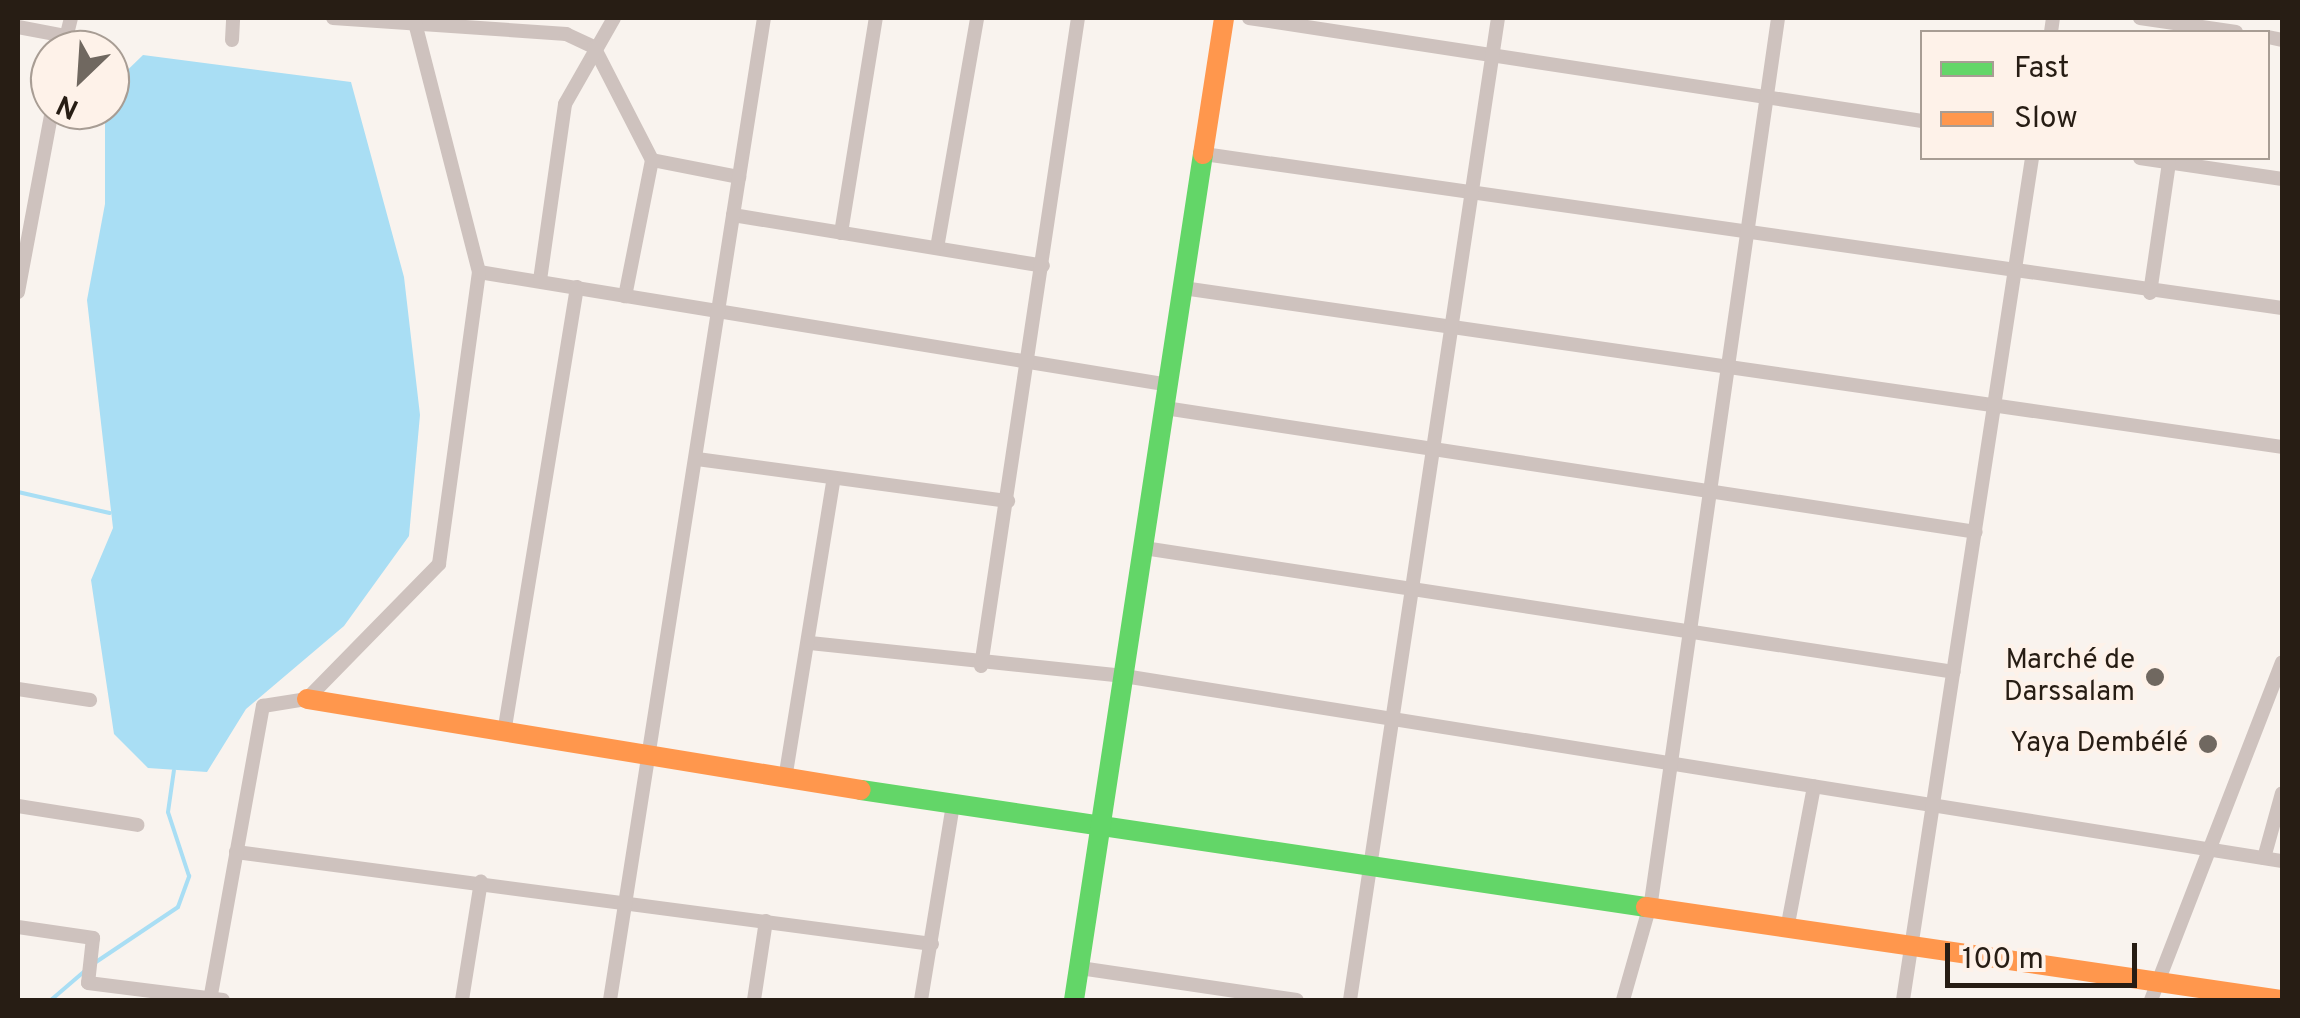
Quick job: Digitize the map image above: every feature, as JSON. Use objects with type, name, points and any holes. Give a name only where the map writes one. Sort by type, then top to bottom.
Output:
[{"type":"street","points":[[232,40],[233,18]]},
{"type":"street","points":[[333,18],[566,34],[594,47],[652,160],[625,296]]},
{"type":"street","points":[[540,280],[565,104],[594,47],[614,18]]},
{"type":"street","points":[[610,1000],[764,18]]},
{"type":"street","points":[[841,232],[876,18]]},
{"type":"street","points":[[937,248],[977,18]]},
{"type":"street","points":[[982,666],[1078,18]]},
{"type":"street","points":[[1074,1000],[1096,823],[1124,676],[1224,18]]},
{"type":"street","points":[[1249,18],[1920,121]]},
{"type":"street","points":[[1350,1000],[1498,18]]},
{"type":"street","points":[[1624,1000],[1651,902],[1778,18]]},
{"type":"street","points":[[2140,18],[2222,30]]},
{"type":"street","points":[[307,699],[439,564],[479,272],[414,24]]},
{"type":"street","points":[[18,292],[48,130]]},
{"type":"street","points":[[1204,154],[2016,274],[2282,308]]},
{"type":"street","points":[[652,160],[739,177]]},
{"type":"street","points":[[1903,1000],[2032,160]]},
{"type":"street","points":[[2154,160],[2282,179]]},
{"type":"street","points":[[2150,293],[2169,162]]},
{"type":"street","points":[[734,215],[1043,266]]},
{"type":"street","points":[[479,272],[1169,385]]},
{"type":"street","points":[[504,733],[577,287]]},
{"type":"street","points":[[1184,288],[2282,447]]},
{"type":"street","points":[[1165,408],[1976,532]]},
{"type":"street","points":[[697,459],[1008,501]]},
{"type":"street","points":[[785,779],[834,478]]},
{"type":"street","points":[[1144,548],[1954,672]]},
{"type":"street","points":[[810,642],[982,666],[1124,676],[2282,861]]},
{"type":"street","points":[[2154,991],[2215,850],[2282,663]]},
{"type":"street","points":[[18,688],[90,700]]},
{"type":"street","points":[[18,927],[93,938],[88,984],[214,1000],[263,706],[307,699],[647,758],[952,805],[1369,860],[1911,943],[2154,991],[2282,1000]]},
{"type":"street","points":[[1788,924],[1814,786]]},
{"type":"street","points":[[2264,858],[2282,793]]},
{"type":"street","points":[[922,1000],[952,805]]},
{"type":"street","points":[[18,806],[138,824]]},
{"type":"street","points":[[236,852],[932,944]]},
{"type":"street","points":[[462,1000],[481,882]]},
{"type":"street","points":[[754,1000],[766,921]]},
{"type":"street","points":[[1080,968],[1297,1000]]},
{"type":"water","points":[[143,55],[351,82],[404,277],[420,415],[409,536],[344,626],[246,709],[207,772],[148,768],[114,734],[91,580],[113,528],[87,300],[105,204],[105,130],[130,130],[130,68]]},
{"type":"waterway","points":[[18,492],[110,513]]},
{"type":"waterway","points":[[93,964],[178,907],[189,876],[168,812],[174,770]]},
{"type":"waterway","points":[[51,1000],[86,970]]},
{"type":"traffic: fast","points":[[1074,1000],[1203,154]]},
{"type":"traffic: fast","points":[[861,790],[1646,907]]},
{"type":"traffic: slow","points":[[1203,154],[1224,18]]},
{"type":"traffic: slow","points":[[307,699],[861,790]]},
{"type":"traffic: slow","points":[[1646,907],[2282,1000]]},
{"type":"place","name":"Marché de Darssalam","points":[[2155,677]]},
{"type":"place","name":"Yaya Dembélé","points":[[2208,744]]}]
